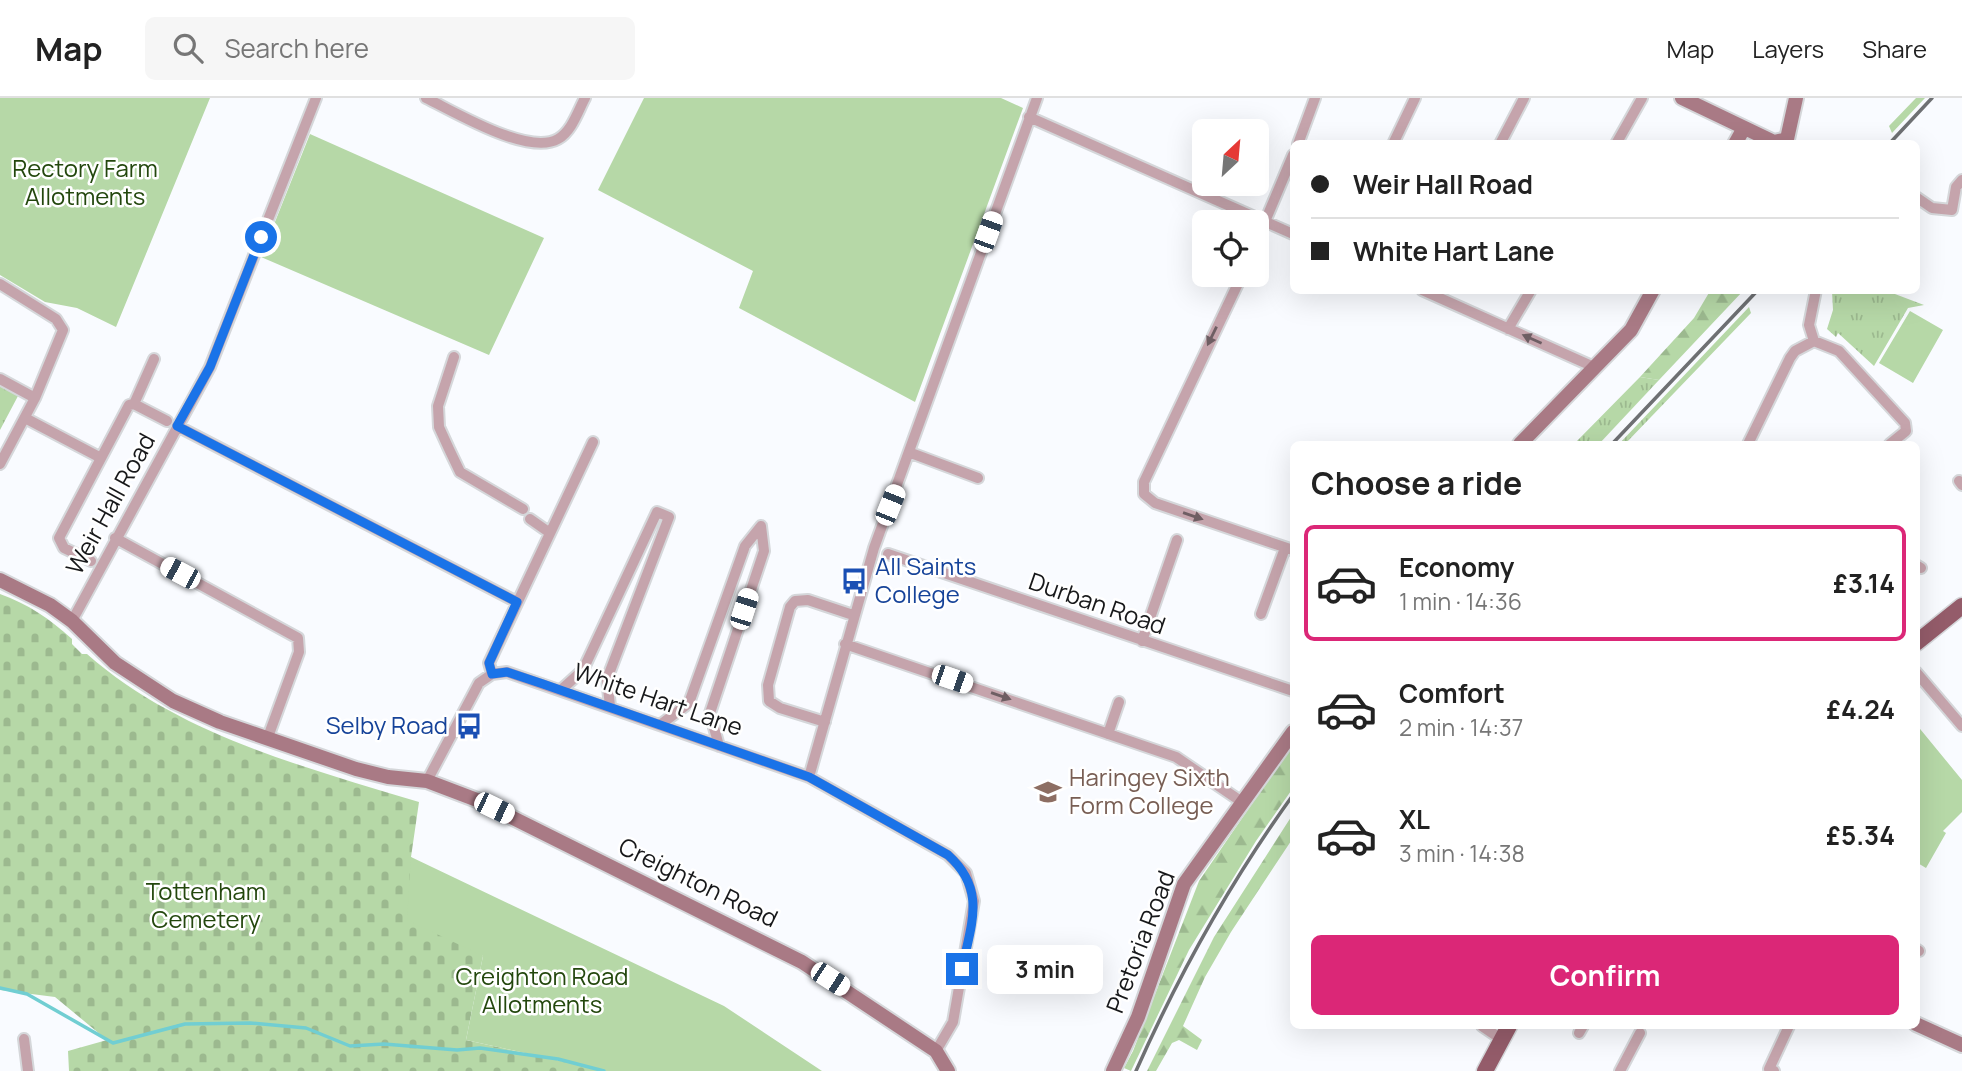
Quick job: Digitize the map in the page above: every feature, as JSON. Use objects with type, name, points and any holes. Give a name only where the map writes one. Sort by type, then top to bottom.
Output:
[{"type":"main road","points":[[1920,640],[1962,606]]},
{"type":"main road","points":[[1485,1071],[1505,1032]]},
{"type":"street","name":"Weir Hall Road","points":[[72,621],[172,424],[210,367],[317,98]]},
{"type":"street","points":[[426,98],[513,138],[536,143],[559,138],[569,129],[584,98]]},
{"type":"street","points":[[809,777],[853,615],[881,528],[911,453],[1037,98]]},
{"type":"street","points":[[1299,140],[1315,98]]},
{"type":"street","points":[[1395,140],[1415,98]]},
{"type":"street","points":[[1502,140],[1524,98]]},
{"type":"street","points":[[1618,140],[1642,98]]},
{"type":"street","points":[[1682,98],[1773,140]]},
{"type":"street","points":[[1786,140],[1797,98]]},
{"type":"street","points":[[1029,117],[1239,210]]},
{"type":"street","points":[[1737,140],[1744,128]]},
{"type":"street","points":[[1269,215],[1290,162]]},
{"type":"street","points":[[1952,210],[1956,187],[1962,180]]},
{"type":"street","points":[[1920,200],[1932,208],[1952,210],[1962,219]]},
{"type":"street","points":[[1269,223],[1290,233]]},
{"type":"street","points":[[0,284],[56,319],[62,326],[61,341],[0,464]]},
{"type":"street","points":[[1236,287],[1144,482],[1144,494],[1154,503],[1289,549],[1261,614]]},
{"type":"street","points":[[1430,294],[1594,367]]},
{"type":"street","points":[[1508,329],[1529,294]]},
{"type":"street","points":[[1523,441],[1631,330],[1651,294]]},
{"type":"street","points":[[1814,341],[1809,324],[1815,294]]},
{"type":"street","points":[[1749,441],[1790,358],[1796,351],[1814,341]]},
{"type":"street","points":[[1814,341],[1839,351],[1907,426],[1892,441]]},
{"type":"street","points":[[454,357],[438,406],[439,426],[449,449],[460,472],[523,509]]},
{"type":"street","points":[[91,561],[64,548],[59,542],[69,518],[155,359]]},
{"type":"street","points":[[0,379],[35,398]]},
{"type":"street","points":[[131,404],[517,602]]},
{"type":"street","points":[[25,418],[101,458]]},
{"type":"street","points":[[0,580],[33,595],[72,621],[115,663],[173,701],[219,722],[356,769],[388,777],[426,781],[479,683],[492,674],[489,663],[593,442]]},
{"type":"street","points":[[911,453],[978,478]]},
{"type":"street","points":[[561,690],[583,670],[657,512],[669,517],[607,679],[610,706]]},
{"type":"street","points":[[530,519],[550,533]]},
{"type":"street","points":[[660,725],[690,703],[745,546],[761,526],[764,551],[710,713],[719,746]]},
{"type":"street","points":[[115,538],[298,638],[299,652],[268,737]]},
{"type":"street","points":[[1142,641],[1177,540]]},
{"type":"street","name":"Durban Road","points":[[888,554],[1290,690]]},
{"type":"street","points":[[634,563],[648,570]]},
{"type":"street","points":[[825,722],[780,708],[769,701],[768,685],[790,607],[795,601],[808,600],[853,615]]},
{"type":"street","points":[[724,603],[744,609]]},
{"type":"street","points":[[845,643],[1177,757],[1242,802]]},
{"type":"street","name":"White Hart Lane","points":[[492,674],[507,672],[809,777],[924,839],[948,855],[966,873],[973,892],[972,918],[953,1022],[936,1051]]},
{"type":"street","points":[[1920,677],[1962,726]]},
{"type":"street","points":[[1108,734],[1119,702]]},
{"type":"street","name":"Pretoria Road","points":[[1113,1071],[1138,1017],[1184,884],[1290,737]]},
{"type":"street","name":"Creighton Road","points":[[426,781],[477,800],[776,948],[818,972],[936,1051]]},
{"type":"street","points":[[1920,1026],[1962,1045]]},
{"type":"street","points":[[1772,1070],[1788,1029]]},
{"type":"street","points":[[1620,1071],[1640,1033]]},
{"type":"street","points":[[24,1038],[28,1071]]},
{"type":"street","points":[[936,1051],[948,1071]]},
{"type":"green space","name":"Rectory Farm Allotments","points":[[0,98],[210,98],[116,327],[77,308],[45,302],[0,275]]},
{"type":"green space","points":[[644,98],[1001,98],[1023,108],[915,402],[739,308],[753,271],[598,190]]},
{"type":"green space","points":[[1916,98],[1925,98],[1892,133],[1889,126]]},
{"type":"green space","points":[[310,134],[544,238],[489,355],[261,257]]},
{"type":"green space","points":[[1708,294],[1740,294],[1659,380],[1640,377],[1694,318]]},
{"type":"green space","points":[[1832,294],[1895,294],[1924,305],[1908,308],[1874,366],[1838,333],[1836,337],[1827,329],[1833,310]]},
{"type":"green space","points":[[1749,307],[1751,313],[1628,441],[1622,441]]},
{"type":"green space","points":[[1910,311],[1943,330],[1913,383],[1879,363]]},
{"type":"green space","points":[[1640,377],[1659,380],[1602,441],[1577,441]]},
{"type":"green space","points":[[0,386],[18,396],[0,430]]},
{"type":"green space","name":"Tottenham Cemetery","points":[[0,594],[20,602],[47,619],[72,639],[72,644],[82,654],[87,654],[123,682],[202,727],[288,761],[419,802],[411,857],[483,956],[466,1040],[606,1071],[69,1071],[68,1051],[107,1040],[55,997],[0,990]]},
{"type":"green space","points":[[1920,729],[1962,780],[1962,812],[1943,831],[1946,833],[1926,868],[1920,864]]},
{"type":"green space","points":[[1290,748],[1290,792],[1256,841],[1189,950],[1131,1071],[1124,1068],[1199,881]]},
{"type":"green space","points":[[1290,819],[1290,843],[1231,932],[1205,977],[1183,1026],[1202,1040],[1197,1050],[1179,1040],[1172,1043],[1156,1071],[1147,1071],[1214,937]]},
{"type":"green space","name":"Creighton Road Allotments","points":[[411,857],[724,1006],[822,1071],[606,1071],[466,1040],[483,956],[407,920]]},
{"type":"waterway","points":[[0,988],[27,994],[113,1043],[185,1024],[250,1023],[306,1028],[350,1046],[384,1044],[457,1050],[480,1048],[558,1059],[604,1071]]},
{"type":"railway","points":[[1893,140],[1932,98]]},
{"type":"railway","points":[[1615,441],[1754,294]]},
{"type":"railway","points":[[1136,1071],[1207,929],[1248,861],[1290,799]]},
{"type":"place","name":"All Saints College","points":[[854,581]]},
{"type":"place","name":"Selby Road","points":[[469,726]]},
{"type":"place","name":"Haringey Sixth Form College","points":[[1048,792]]},
{"type":"route","points":[[261,237],[210,367],[177,426],[517,602],[489,663],[492,674],[507,672],[809,777],[924,839],[948,855],[966,873],[973,892],[972,918],[962,969]]}]
